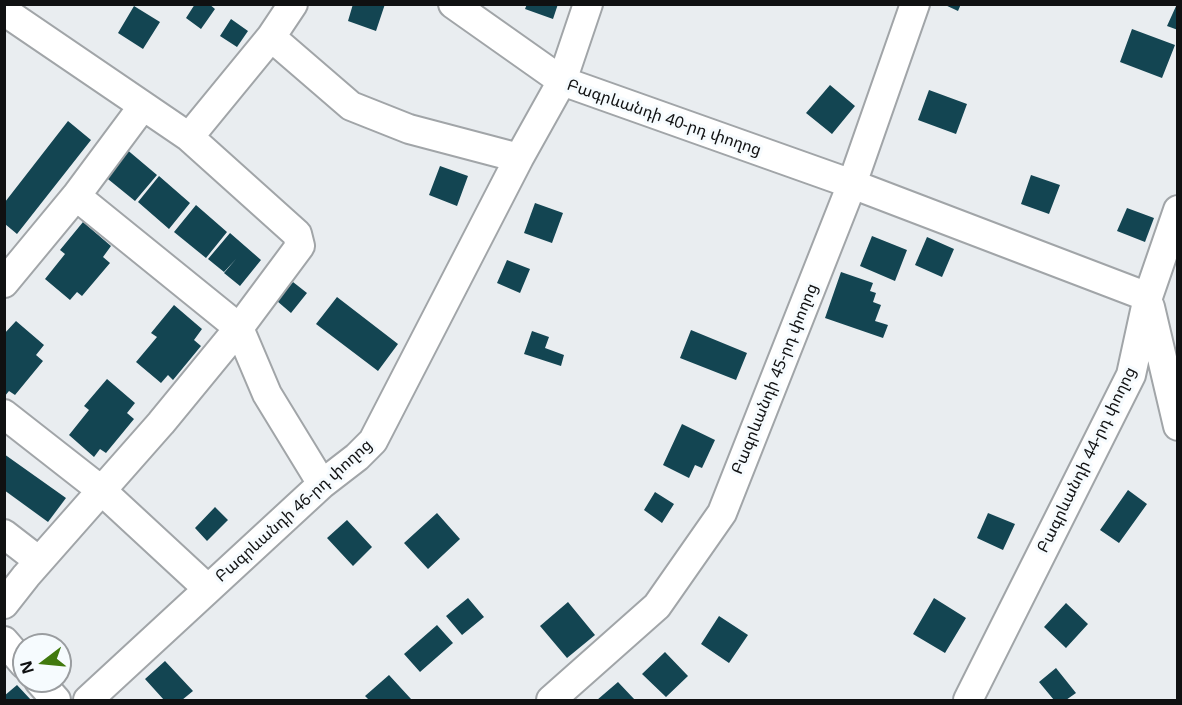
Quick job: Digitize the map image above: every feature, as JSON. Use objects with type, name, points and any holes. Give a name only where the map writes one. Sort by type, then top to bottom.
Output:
[{"type":"street","points":[[189,137],[271,38],[293,4]]},
{"type":"street","points":[[453,4],[562,81],[588,4]]},
{"type":"street","name":"Բագրևանդի 45-րդ փողոց","points":[[551,700],[657,606],[722,513],[852,184],[915,4]]},
{"type":"street","points":[[4,11],[189,137],[297,234],[300,246],[239,328],[161,423],[4,604]]},
{"type":"street","points":[[271,38],[351,106],[409,129],[519,158]]},
{"type":"street","name":"Բագրևանդի 40-րդ փողոց","points":[[519,158],[562,81],[852,184],[1148,297]]},
{"type":"street","points":[[4,283],[76,196],[143,106]]},
{"type":"street","name":"Բագրևանդի 46-րդ փողոց","points":[[88,700],[322,484],[373,441],[519,158]]},
{"type":"street","points":[[76,196],[239,328],[267,394],[322,484]]},
{"type":"street","name":"Բագրևանդի 44-րդ փողոց","points":[[968,700],[1131,375],[1148,297],[1178,210]]},
{"type":"street","points":[[1148,297],[1175,409]]},
{"type":"street","points":[[4,414],[101,490],[208,589]]},
{"type":"street","points":[[4,534],[39,561]]},
{"type":"building","points":[[195,4],[209,4],[215,9],[201,29],[186,18]]},
{"type":"building","points":[[353,4],[385,4],[376,31],[348,21]]},
{"type":"building","points":[[527,4],[558,4],[553,19],[525,9]]},
{"type":"building","points":[[943,4],[961,4],[958,11]]},
{"type":"building","points":[[1178,4],[1178,30],[1167,26]]},
{"type":"building","points":[[134,6],[160,22],[143,49],[118,33]]},
{"type":"building","points":[[231,19],[248,31],[237,47],[220,36]]},
{"type":"building","points":[[1132,29],[1175,45],[1162,78],[1120,62]]},
{"type":"building","points":[[830,85],[855,106],[832,134],[806,113]]},
{"type":"building","points":[[929,90],[967,104],[956,134],[918,120]]},
{"type":"building","points":[[68,121],[91,140],[17,234],[5,224],[5,202]]},
{"type":"building","points":[[125,148],[157,175],[135,201],[103,175]]},
{"type":"building","points":[[440,166],[468,176],[457,206],[429,195]]},
{"type":"building","points":[[1031,175],[1060,185],[1049,214],[1021,204]]},
{"type":"building","points":[[159,176],[190,203],[169,229],[138,202]]},
{"type":"building","points":[[535,203],[563,213],[552,243],[524,233]]},
{"type":"building","points":[[196,205],[227,232],[206,258],[174,232]]},
{"type":"building","points":[[1127,208],[1154,218],[1145,242],[1117,231]]},
{"type":"building","points":[[83,222],[111,246],[103,257],[110,263],[82,296],[77,292],[70,300],[45,279],[65,254],[60,250]]},
{"type":"building","points":[[230,233],[261,260],[240,286],[224,273],[236,259],[224,272],[208,259]]},
{"type":"building","points":[[872,236],[907,250],[895,281],[860,266]]},
{"type":"building","points":[[927,237],[954,249],[942,277],[915,265]]},
{"type":"building","points":[[507,260],[530,269],[520,293],[497,283]]},
{"type":"building","points":[[841,272],[873,283],[870,291],[876,293],[873,302],[881,305],[875,321],[888,325],[883,338],[825,318]]},
{"type":"building","points":[[293,282],[307,293],[291,313],[277,301]]},
{"type":"building","points":[[337,297],[398,344],[378,371],[316,324]]},
{"type":"building","points":[[174,305],[202,329],[194,340],[201,346],[173,380],[168,375],[161,383],[136,362],[157,337],[151,333]]},
{"type":"building","points":[[16,321],[44,345],[36,355],[43,361],[15,395],[9,391],[4,397],[4,334]]},
{"type":"building","points":[[691,330],[747,353],[736,380],[680,358]]},
{"type":"building","points":[[532,331],[549,337],[545,348],[564,355],[561,366],[524,354]]},
{"type":"building","points":[[107,379],[135,403],[127,413],[134,419],[106,453],[100,449],[94,457],[69,435],[89,410],[84,406]]},
{"type":"building","points":[[682,424],[715,440],[702,468],[695,465],[689,478],[663,465]]},
{"type":"building","points":[[4,454],[66,498],[48,522],[4,490]]},
{"type":"building","points":[[1128,490],[1147,504],[1119,543],[1100,530]]},
{"type":"building","points":[[655,492],[674,504],[662,523],[644,510]]},
{"type":"building","points":[[215,507],[228,520],[207,541],[195,528]]},
{"type":"building","points":[[437,513],[460,539],[428,569],[404,543]]},
{"type":"building","points":[[988,513],[1015,524],[1003,550],[977,538]]},
{"type":"building","points":[[347,520],[372,547],[353,566],[327,538]]},
{"type":"building","points":[[468,598],[484,617],[462,635],[446,616]]},
{"type":"building","points":[[934,598],[966,618],[945,653],[913,634]]},
{"type":"building","points":[[568,602],[595,635],[567,658],[540,626]]},
{"type":"building","points":[[1066,603],[1088,624],[1066,648],[1044,627]]},
{"type":"building","points":[[719,616],[748,635],[729,663],[701,644]]},
{"type":"building","points":[[437,625],[453,643],[420,672],[404,654]]},
{"type":"building","points":[[665,652],[688,676],[666,697],[642,674]]},
{"type":"building","points":[[165,661],[193,691],[182,700],[164,700],[145,679]]},
{"type":"building","points":[[1056,668],[1076,693],[1066,700],[1054,700],[1039,682]]},
{"type":"building","points":[[389,675],[411,699],[369,700],[365,696]]},
{"type":"building","points":[[618,682],[635,700],[597,700]]},
{"type":"building","points":[[12,689],[12,693],[24,693],[31,700],[4,700],[4,696]]}]
